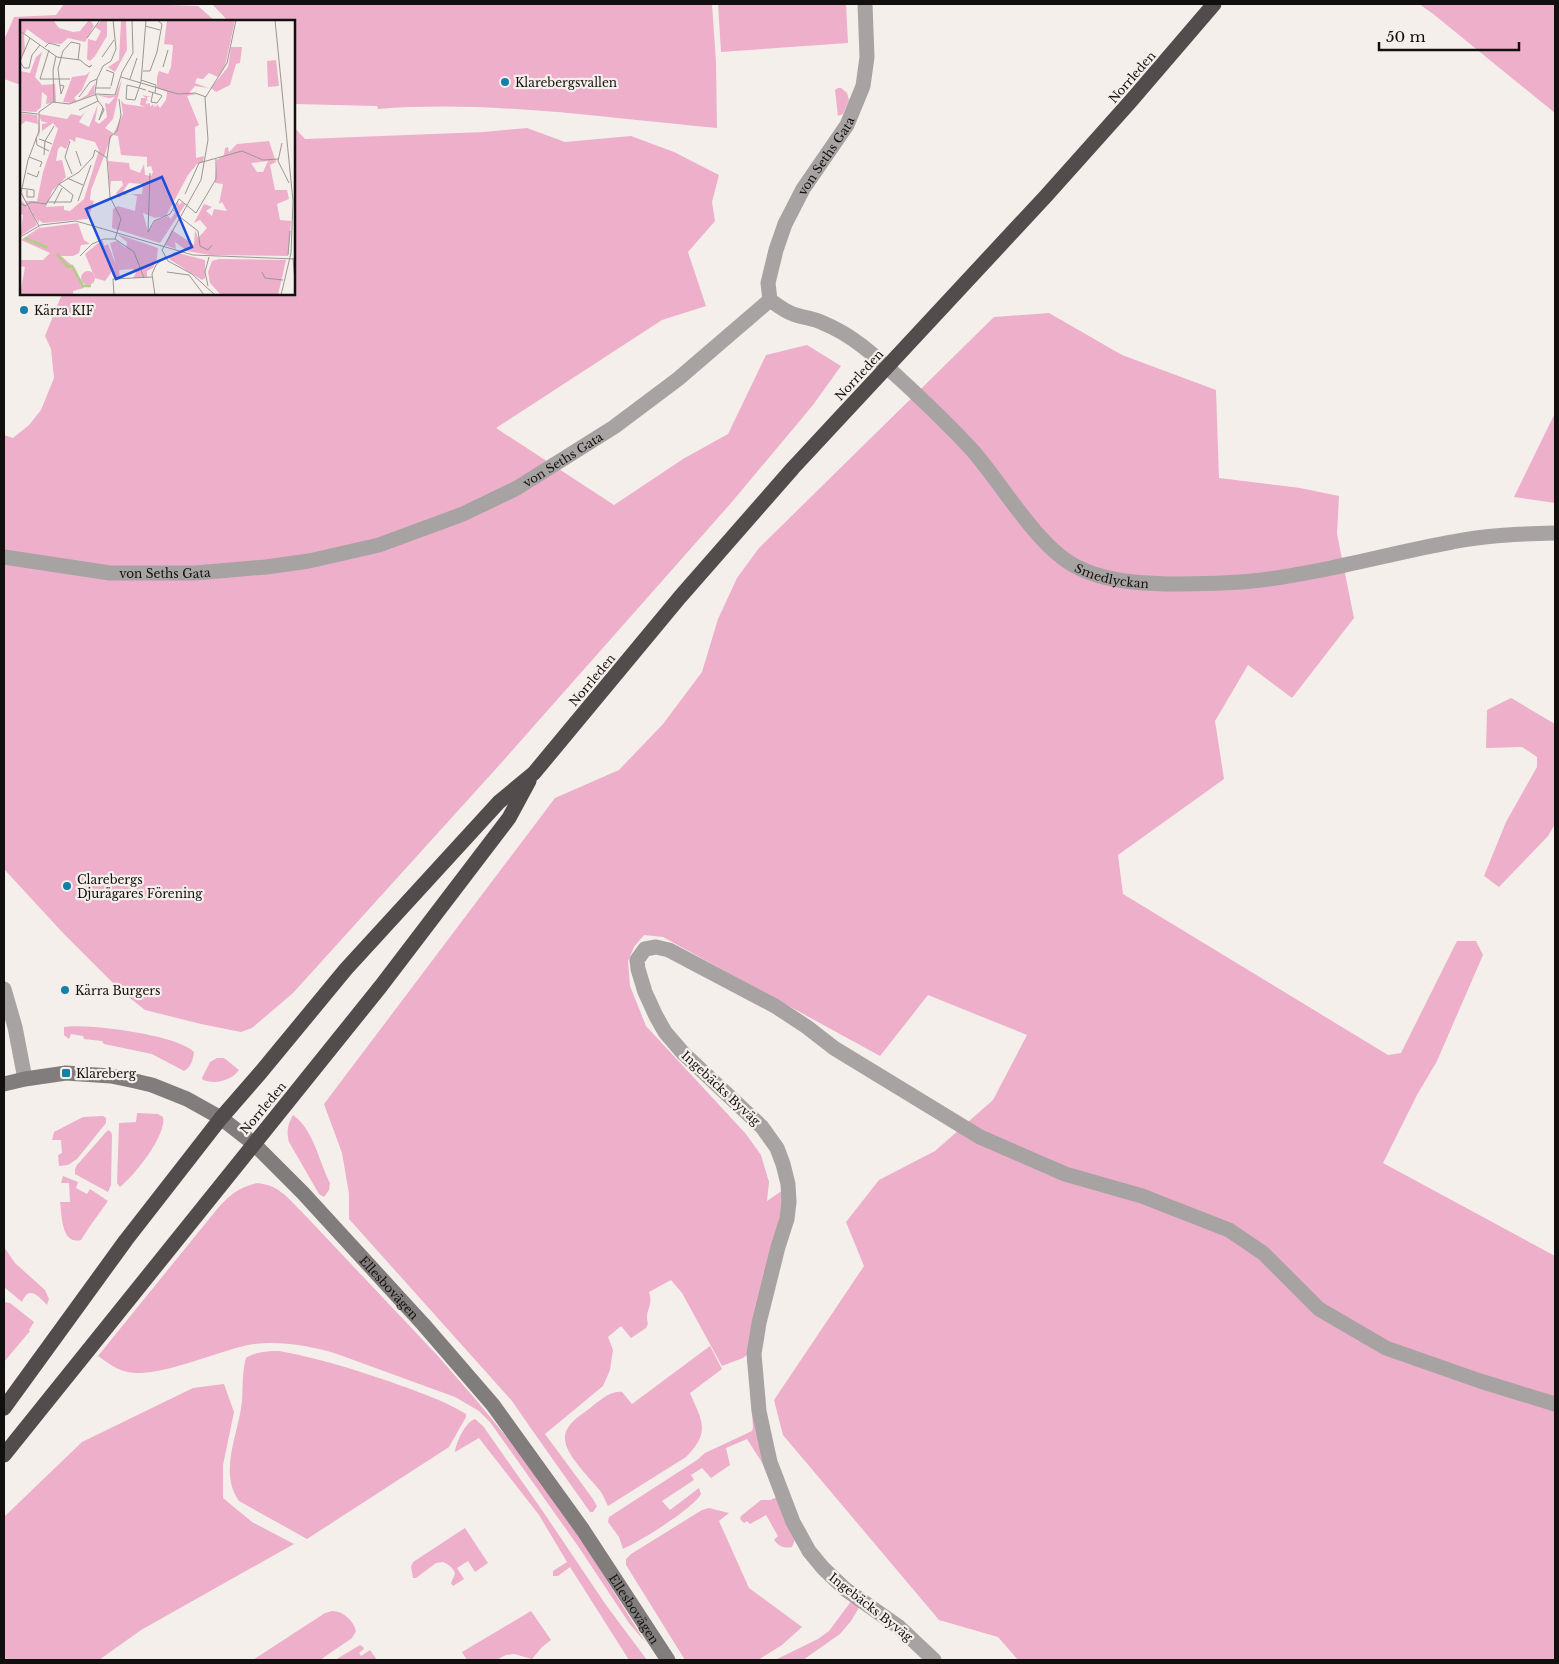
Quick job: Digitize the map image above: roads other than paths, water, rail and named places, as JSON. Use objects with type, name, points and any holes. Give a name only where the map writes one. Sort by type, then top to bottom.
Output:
[{"type":"highway","name":"Norrleden","points":[[4,1408],[126,1240],[222,1118],[346,969],[499,802],[534,773],[686,590],[793,468],[1046,196],[1214,4]]},
{"type":"highway","name":"Norrleden","points":[[4,1455],[381,986],[509,818],[534,773]]},
{"type":"main road","name":"Ellesbovägen","points":[[4,1084],[25,1078],[66,1073],[111,1076],[152,1086],[187,1099],[222,1118],[253,1143],[303,1193],[423,1324],[493,1405],[583,1530],[668,1660]]},
{"type":"street","name":"von Seths Gata","points":[[4,557],[110,573],[195,573],[309,561],[379,545],[463,514],[508,492],[614,427],[678,379],[770,300],[768,283],[785,224],[803,189],[848,125],[863,86],[867,57],[865,4]]},
{"type":"street","name":"Smedlyckan","points":[[770,300],[791,314],[821,322],[838,330],[866,348],[922,400],[973,452],[1036,531],[1060,556],[1091,573],[1128,582],[1210,585],[1245,582],[1290,576],[1454,542],[1503,534],[1555,533]]},
{"type":"street","name":"Ingebäcks Byväg","points":[[934,1660],[899,1627],[845,1589],[823,1568],[808,1551],[793,1522],[770,1462],[758,1411],[754,1354],[778,1247],[787,1219],[789,1202],[788,1184],[783,1164],[777,1148],[758,1122],[683,1053],[665,1032],[656,1016],[638,969],[637,960],[645,949],[656,947],[669,950],[776,1006],[834,1048],[980,1137],[1065,1174],[1142,1196],[1229,1230],[1263,1253],[1319,1309],[1386,1348],[1480,1381],[1555,1404]]},
{"type":"street","points":[[4,989],[15,1027],[25,1078]]},
{"type":"place","name":"Klarebergsvallen","points":[[505,82]]},
{"type":"place","name":"Kärra KIF","points":[[24,310]]},
{"type":"place","name":"Clarebergs Djurägares Förening","points":[[67,886]]},
{"type":"place","name":"Kärra Burgers","points":[[65,990]]},
{"type":"place","name":"Klareberg","points":[[66,1073]]}]
